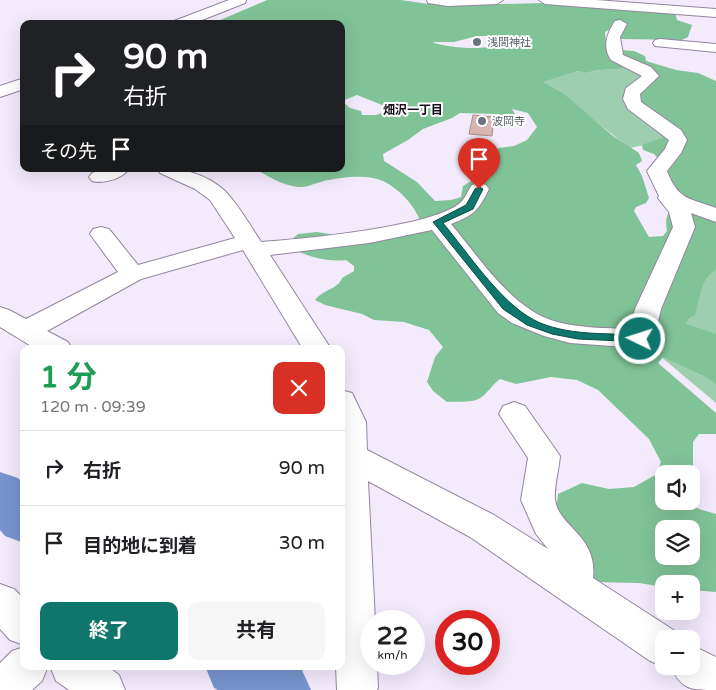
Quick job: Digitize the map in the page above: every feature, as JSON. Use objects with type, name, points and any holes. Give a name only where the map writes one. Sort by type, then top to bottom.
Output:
[{"type":"street","points":[[189,20],[240,0]]},
{"type":"street","points":[[433,0],[448,2],[497,0]]},
{"type":"street","points":[[545,0],[669,5],[716,13]]},
{"type":"street","points":[[438,222],[507,307],[515,314],[531,323],[552,330],[578,335],[640,339],[648,309],[684,227],[683,218],[660,183],[657,171],[663,161],[675,150],[678,140],[674,134],[634,105],[630,99],[632,92],[651,76],[646,70],[616,57],[613,37],[619,19],[607,4]]},
{"type":"street","points":[[660,42],[716,48]]},
{"type":"street","points":[[0,92],[20,87]]},
{"type":"street","points":[[99,177],[112,172]]},
{"type":"street","points":[[174,172],[202,185],[218,196],[252,246],[314,345]]},
{"type":"street","points":[[25,330],[132,274],[252,246],[357,238],[438,222],[470,207],[479,189]]},
{"type":"street","points":[[669,198],[716,215]]},
{"type":"street","points":[[101,234],[132,274]]},
{"type":"street","points":[[0,316],[51,345]]},
{"type":"street","points":[[345,409],[351,422],[347,456],[351,492],[356,688]]},
{"type":"street","points":[[514,414],[544,456],[538,500],[548,523],[571,551],[576,564],[573,587]]},
{"type":"street","points":[[347,456],[482,526],[655,641]]},
{"type":"street","points":[[0,602],[20,622]]},
{"type":"street","points":[[3,690],[23,670]]},
{"type":"street","points":[[77,670],[104,690]]},
{"type":"street","points":[[700,671],[716,682]]},
{"type":"green space","points":[[267,0],[401,0],[428,4],[467,5],[543,3],[675,13],[677,20],[692,25],[688,37],[682,40],[622,39],[616,37],[613,28],[605,32],[607,49],[634,51],[645,56],[646,61],[676,70],[698,73],[716,81],[716,270],[707,278],[701,290],[695,315],[689,318],[686,324],[716,334],[716,384],[708,378],[663,357],[658,363],[716,413],[716,434],[699,434],[693,442],[693,465],[660,465],[661,462],[649,439],[598,390],[577,380],[551,377],[516,384],[500,379],[479,399],[447,402],[433,391],[427,382],[435,357],[443,347],[429,330],[404,322],[374,320],[362,314],[325,305],[315,300],[322,293],[337,285],[342,278],[354,271],[354,266],[346,260],[319,259],[306,255],[294,249],[291,240],[298,234],[317,232],[336,235],[421,223],[415,210],[406,198],[389,184],[370,177],[349,177],[303,187],[291,186],[261,172],[345,172],[345,104],[350,108],[361,111],[362,115],[376,115],[388,111],[382,105],[357,95],[345,100],[345,20],[220,20]],"holes":[[[477,36],[493,36],[502,40],[493,43],[494,45],[482,48],[453,47],[432,42],[454,42]],[[634,68],[646,78],[628,102],[671,135],[642,145],[643,150],[654,154],[659,159],[681,200],[668,213],[666,221],[667,231],[663,236],[649,237],[634,211],[636,207],[646,203],[649,198],[642,176],[636,165],[642,161],[639,153],[613,136],[564,94],[543,82],[578,71],[585,73],[599,70]],[[512,109],[528,113],[537,127],[527,140],[514,146],[499,148],[485,157],[488,169],[463,186],[461,197],[435,201],[417,182],[384,161],[383,154],[423,129],[460,113],[496,114],[506,117],[515,114]]]},
{"type":"green space","points":[[634,68],[642,72],[672,135],[652,143],[630,148],[542,82],[578,71],[585,73],[599,70]]},
{"type":"green space","points":[[716,224],[716,403],[640,339]]},
{"type":"green space","points":[[655,475],[655,510],[700,509],[716,514],[716,592],[700,591],[700,575],[655,575],[655,586],[639,583],[594,582],[556,514],[558,494],[582,483],[609,489],[634,487]]},
{"type":"building","points":[[473,115],[494,117],[492,136],[469,134]]},
{"type":"waterway","points":[[0,493],[20,516]]},
{"type":"waterway","points":[[243,670],[279,690]]},
{"type":"place","name":"浅間神社","points":[[477,42]]},
{"type":"place","name":"波岡寺","points":[[482,121]]},
{"type":"district","name":"畑沢一丁目","points":[[413,110]]},
{"type":"route","points":[[479,189],[470,207],[446,220],[438,222],[507,307],[531,323],[552,330],[578,335],[640,339]]}]
